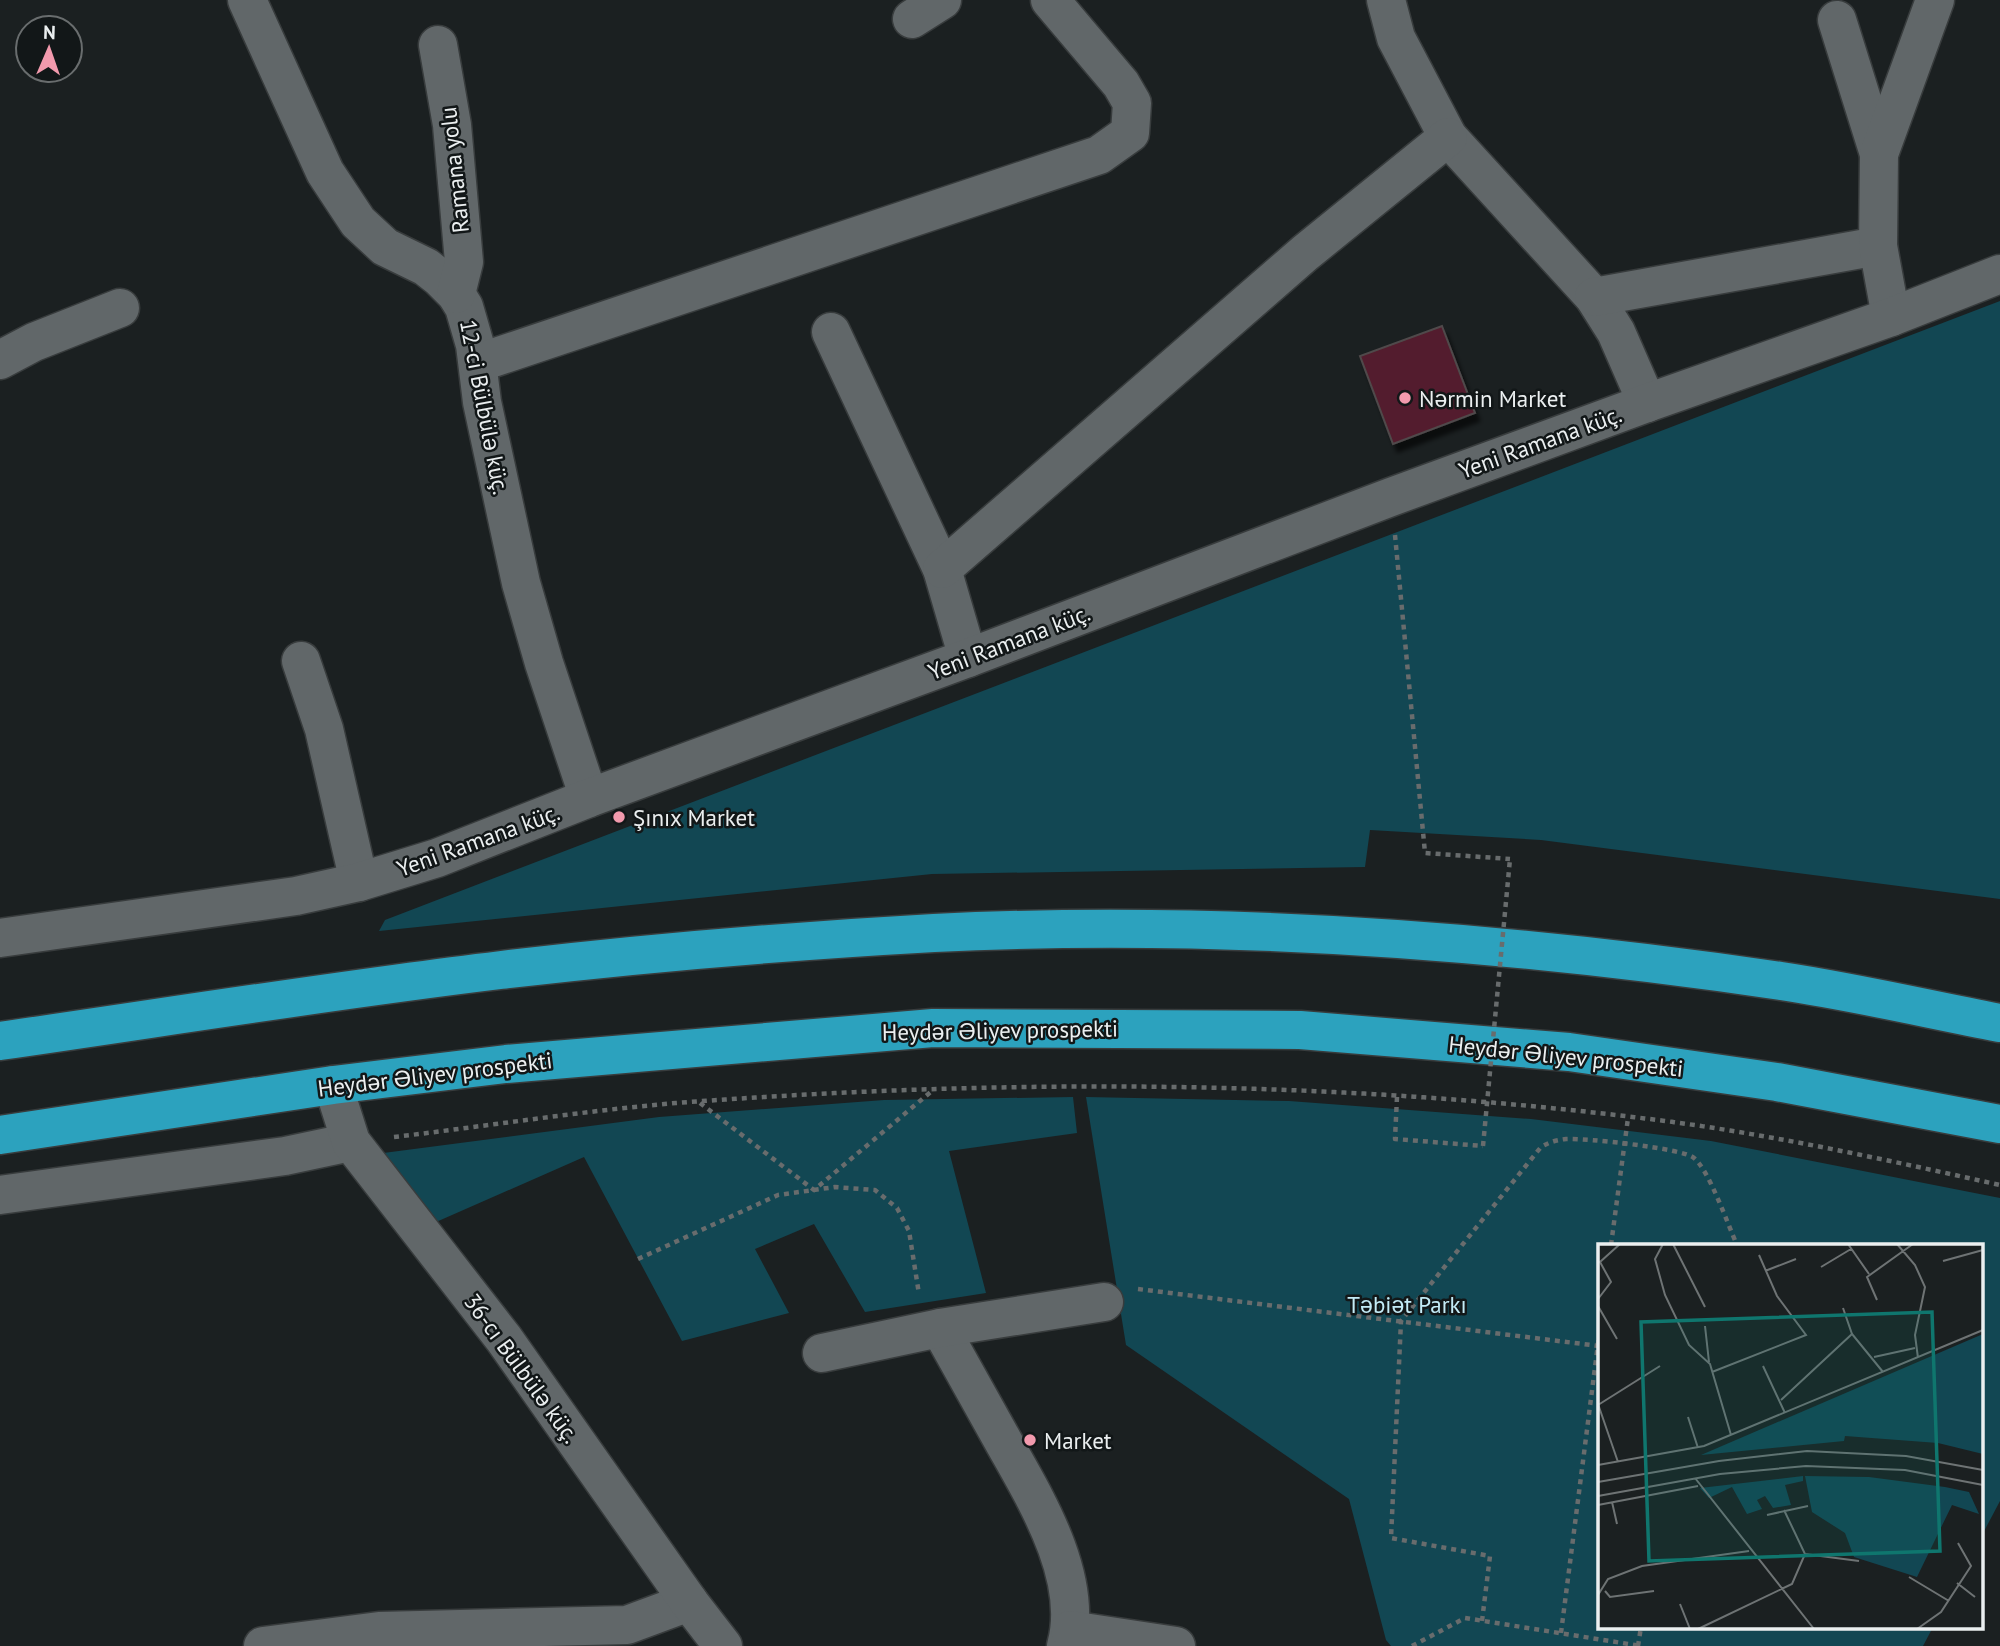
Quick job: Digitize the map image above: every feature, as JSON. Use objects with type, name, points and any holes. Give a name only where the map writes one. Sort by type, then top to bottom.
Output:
[{"type":"highway","points":[[0,1041],[499,970],[690,951],[939,933],[1110,929],[1312,933],[1581,954],[1787,982],[2000,1023]]},
{"type":"highway","name":"Heydər Əliyev prospekti","points":[[0,1135],[333,1085],[506,1064],[933,1028],[1287,1030],[1569,1052],[1777,1082],[2000,1124]]},
{"type":"street","name":"12-ci Bülbülə küç.","points":[[247,0],[325,172],[358,222],[385,247],[426,267],[456,294],[464,307],[471,327],[482,402],[521,583],[544,663],[589,798]]},
{"type":"street","points":[[478,363],[1098,155],[1130,133],[1132,103],[1121,83],[1050,0]]},
{"type":"street","points":[[1387,0],[1396,38],[1448,137],[1594,297],[1616,332],[1647,403]]},
{"type":"street","points":[[1891,317],[1878,246],[1880,154],[1936,0]]},
{"type":"street","points":[[1837,20],[1880,154]]},
{"type":"street","name":"Ramana yolu","points":[[438,45],[452,125],[464,262],[456,294]]},
{"type":"street","points":[[942,569],[1295,262],[1448,137]]},
{"type":"street","points":[[1594,297],[1878,246]]},
{"type":"street","name":"Yeni Ramana küç.","points":[[0,938],[296,896],[359,882],[437,858],[589,798],[968,658],[1391,497],[1891,317],[2000,274]]},
{"type":"street","points":[[0,360],[34,342],[120,308]]},
{"type":"street","points":[[831,332],[942,569],[968,658]]},
{"type":"street","points":[[301,661],[324,729],[359,882]]},
{"type":"street","name":"36-cı Bülbülə küç.","points":[[333,1085],[351,1142],[504,1339],[689,1602],[723,1646]]},
{"type":"street","points":[[0,1195],[285,1156],[351,1142]]},
{"type":"street","points":[[822,1353],[1117,1295]]},
{"type":"street","points":[[940,1328],[1045,1516],[1068,1584],[1068,1638],[1176,1646]]},
{"type":"street","points":[[263,1646],[379,1631],[627,1625],[689,1602]]},
{"type":"path","points":[[1391,497],[1425,853],[1510,859],[1483,1146],[1395,1139],[1397,1097]]},
{"type":"path","points":[[351,1142],[699,1102],[934,1089],[1133,1085],[1303,1090],[1628,1117],[1866,1156],[2000,1185]]},
{"type":"path","points":[[814,1190],[934,1089]]},
{"type":"path","points":[[699,1102],[814,1190]]},
{"type":"path","points":[[1611,1244],[1628,1117]]},
{"type":"path","points":[[1482,1621],[1490,1556],[1391,1538],[1401,1321],[1541,1147],[1553,1141],[1570,1139],[1624,1144],[1685,1153],[1695,1158],[1704,1171],[1737,1244]]},
{"type":"path","points":[[638,1259],[778,1195],[835,1187],[875,1190],[897,1208],[909,1231],[921,1303],[940,1328]]},
{"type":"path","points":[[1117,1295],[1401,1321],[1598,1346]]},
{"type":"path","points":[[1561,1633],[1598,1354]]},
{"type":"path","points":[[1412,1646],[1465,1618],[1639,1646],[1641,1628]]},
{"type":"green space","points":[[2000,301],[2000,899],[1541,840],[1370,830],[1365,867],[932,874],[379,931],[385,920]]},
{"type":"green space","points":[[1073,1097],[1077,1133],[949,1151],[986,1293],[865,1312],[814,1224],[755,1249],[789,1313],[682,1341],[584,1157],[427,1226],[368,1155],[659,1117],[884,1100]]},
{"type":"green space","name":"Təbiət Parkı","points":[[1086,1097],[1289,1101],[1531,1119],[1711,1141],[2000,1198],[2000,1501],[1982,1535],[1982,1244],[1598,1244],[1598,1628],[1932,1628],[1923,1646],[1391,1646],[1386,1640],[1349,1499],[1126,1345]]},
{"type":"building","points":[[1442,326],[1475,413],[1393,444],[1360,356]]},
{"type":"place","name":"Nərmin Market","points":[[1405,398]]},
{"type":"place","name":"Şınıx Market","points":[[619,817]]},
{"type":"place","name":"Market","points":[[1030,1440]]}]
